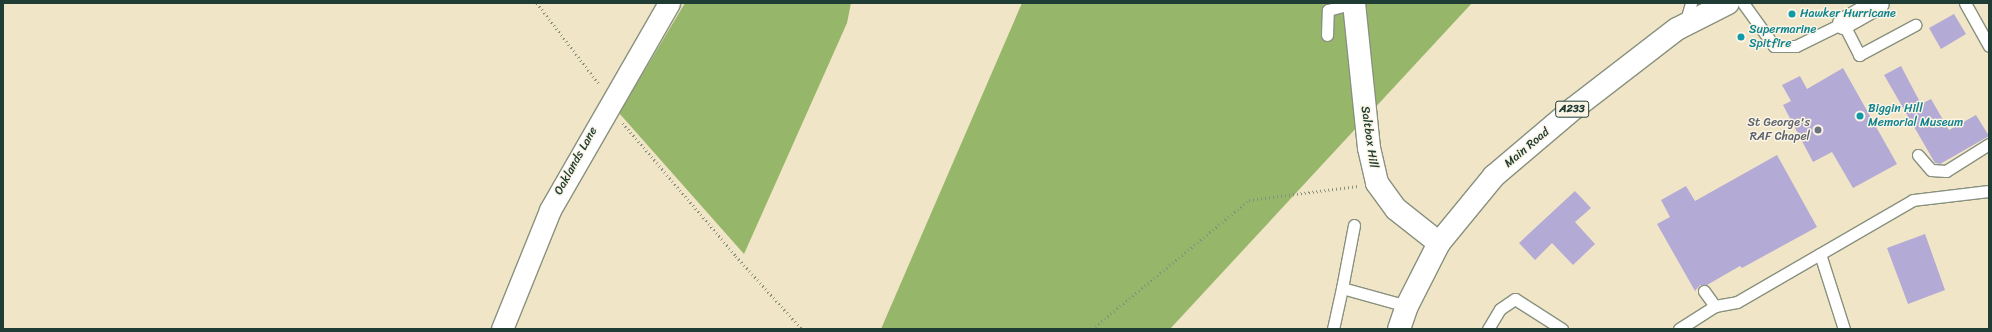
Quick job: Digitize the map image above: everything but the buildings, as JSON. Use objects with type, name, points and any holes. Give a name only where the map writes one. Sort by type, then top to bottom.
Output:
[{"type":"main road","name":"Saltbox Hill","points":[[1354,3],[1369,148],[1377,184],[1396,209],[1440,243]]},
{"type":"main road","name":"Main Road","points":[[1399,329],[1407,306],[1440,243],[1494,176],[1573,109],[1685,25],[1728,3]]},
{"type":"street","name":"Oaklands Lane","points":[[502,329],[550,210],[608,105],[669,3]]},
{"type":"street","points":[[1843,23],[1878,3]]},
{"type":"lane","points":[[1327,35],[1328,10],[1354,3]]},
{"type":"lane","points":[[1685,25],[1691,3]]},
{"type":"lane","points":[[1743,3],[1774,46],[1796,46],[1843,23],[1859,55],[1915,25]]},
{"type":"lane","points":[[1965,3],[1989,46]]},
{"type":"lane","points":[[1918,155],[1931,170],[1946,171],[1989,144]]},
{"type":"lane","points":[[1679,329],[1715,306],[1737,302],[1914,200],[1989,192]]},
{"type":"lane","points":[[1333,329],[1354,225]]},
{"type":"lane","points":[[1820,254],[1844,329]]},
{"type":"lane","points":[[1342,288],[1407,306]]},
{"type":"lane","points":[[1704,291],[1715,306]]},
{"type":"lane","points":[[1488,329],[1500,309],[1515,299],[1562,329]]},
{"type":"path","points":[[537,3],[602,87],[608,105],[736,256],[802,329]]},
{"type":"path","points":[[1092,329],[1249,200],[1377,184]]},
{"type":"green space","points":[[685,3],[851,3],[847,23],[744,254],[619,113]]},
{"type":"green space","points":[[1022,3],[1472,3],[1170,329],[881,329]]},
{"type":"place","name":"Hawker Hurricane","points":[[1792,14]]},
{"type":"place","name":"Supermarine Spitfire","points":[[1741,37]]},
{"type":"place","name":"Biggin Hill Memorial Museum","points":[[1860,116]]},
{"type":"place","name":"St George's RAF Chapel","points":[[1818,130]]}]
